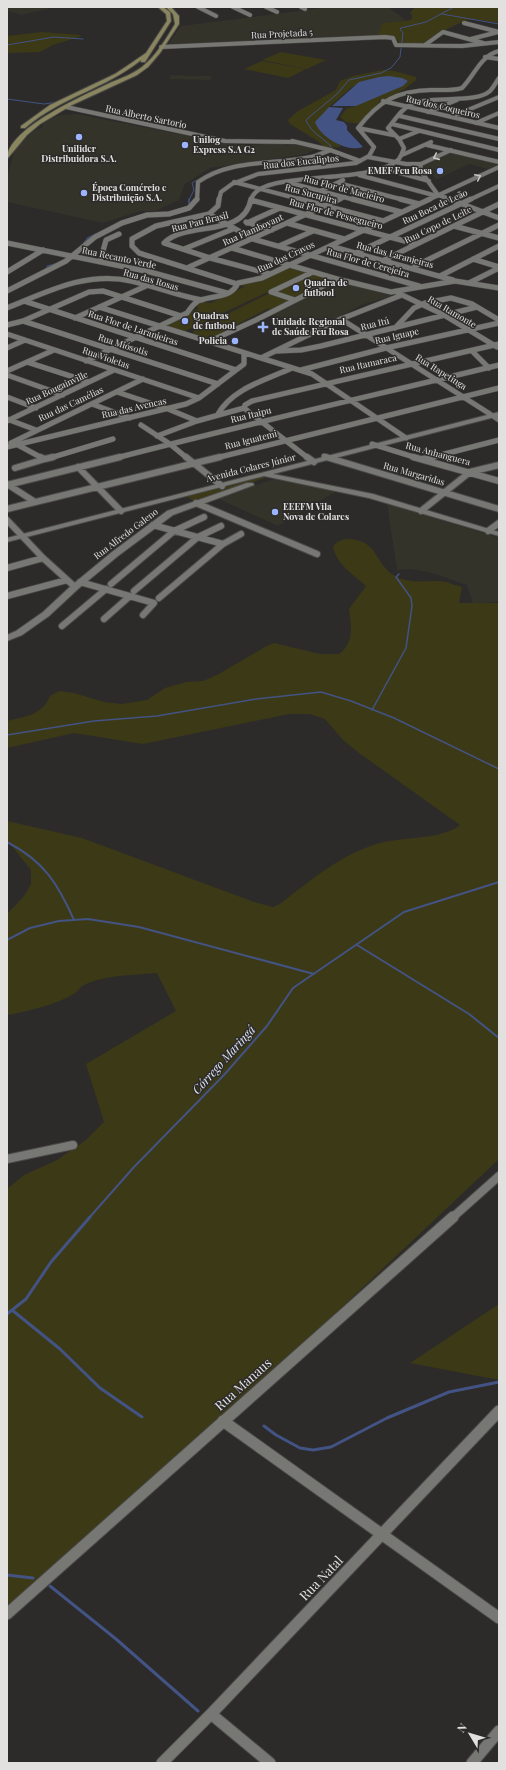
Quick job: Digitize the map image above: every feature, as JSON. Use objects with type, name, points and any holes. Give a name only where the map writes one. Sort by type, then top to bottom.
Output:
[{"type":"main road","points":[[50,109],[121,76],[139,65],[168,26],[168,13],[160,7]]},
{"type":"main road","points":[[7,157],[14,144],[31,129],[66,107],[128,77],[146,66],[162,47],[178,20],[177,16],[170,7]]},
{"type":"main road","points":[[169,16],[177,16]]},
{"type":"main road","points":[[159,38],[166,39]]},
{"type":"main road","points":[[7,143],[23,127],[50,109],[136,64],[150,51]]},
{"type":"main road","points":[[114,76],[128,77]]},
{"type":"street","points":[[198,7],[216,16]]},
{"type":"street","points":[[233,7],[250,15]]},
{"type":"street","points":[[266,7],[277,12]]},
{"type":"street","points":[[464,23],[499,32]]},
{"type":"street","points":[[425,46],[442,32],[475,40],[499,50]]},
{"type":"street","points":[[470,39],[499,32]]},
{"type":"street","points":[[446,46],[459,36]]},
{"type":"street","name":"Rua Projetada 5","points":[[162,47],[385,37],[393,38],[396,45],[425,46]]},
{"type":"street","points":[[467,46],[475,40]]},
{"type":"street","points":[[425,46],[488,45],[499,42]]},
{"type":"street","points":[[358,128],[383,101],[395,95],[411,92],[452,90],[464,87],[485,56],[499,50]]},
{"type":"street","points":[[485,56],[499,60]]},
{"type":"street","points":[[259,189],[284,181],[354,175],[382,168],[396,162],[402,155],[404,148],[399,139],[388,129],[406,107],[427,98],[459,98],[477,96],[490,91],[499,78]]},
{"type":"street","points":[[452,90],[499,101]]},
{"type":"street","points":[[452,117],[499,97]]},
{"type":"street","points":[[428,112],[459,98]]},
{"type":"street","name":"Rua dos Coqueiros","points":[[383,101],[499,128]]},
{"type":"street","points":[[66,107],[83,112]]},
{"type":"street","points":[[50,109],[83,112]]},
{"type":"street","name":"Rua Alberto Sartorio","points":[[83,112],[206,138],[238,141],[296,142],[331,150]]},
{"type":"street","points":[[476,123],[499,113]]},
{"type":"street","points":[[400,116],[499,139]]},
{"type":"street","points":[[392,124],[499,150]]},
{"type":"street","points":[[358,128],[395,136]]},
{"type":"street","points":[[358,128],[359,131],[372,142],[374,147],[368,157],[406,164],[421,164],[451,150]]},
{"type":"street","points":[[468,143],[499,128]]},
{"type":"street","points":[[399,139],[419,131]]},
{"type":"street","points":[[402,155],[443,137]]},
{"type":"street","points":[[427,144],[499,162]]},
{"type":"street","points":[[7,291],[70,256],[95,237],[122,223],[147,215],[169,214],[189,208],[197,200],[198,182],[220,170],[311,157],[331,150],[360,161]]},
{"type":"street","name":"Rua dos Eucaliptos","points":[[209,214],[218,206],[221,192],[234,182],[269,172],[342,165],[360,161],[368,157]]},
{"type":"street","points":[[406,164],[420,170],[430,181],[438,195]]},
{"type":"street","points":[[420,170],[421,164]]},
{"type":"street","name":"Rua dos Cravos","points":[[86,361],[187,313],[195,303],[226,294],[236,288],[237,284],[244,281],[256,280],[270,274],[499,167]]},
{"type":"street","points":[[382,168],[430,181]]},
{"type":"street","points":[[320,191],[354,175],[438,195],[499,218]]},
{"type":"street","name":"Rua Flor de Macieiro","points":[[284,181],[401,212]]},
{"type":"street","name":"Rua Sucupira","points":[[234,182],[383,221]]},
{"type":"street","points":[[338,183],[419,204]]},
{"type":"street","name":"Rua Boca de Leão","points":[[356,253],[499,186]]},
{"type":"street","name":"Rua Pau Brasil","points":[[259,189],[253,194],[246,213],[238,220],[227,224],[182,233],[165,241],[164,243],[210,258],[270,274]]},
{"type":"street","name":"Rua Flamboyant","points":[[189,267],[345,197]]},
{"type":"street","name":"Rua Flor de Pessegueiro","points":[[251,200],[416,244]]},
{"type":"street","name":"Rua Copo de Leite","points":[[384,260],[499,204]]},
{"type":"street","points":[[247,223],[280,208]]},
{"type":"street","points":[[209,214],[156,226],[132,239],[131,245],[133,249],[139,253],[189,267],[237,284]]},
{"type":"street","name":"Rua Flor de Cerejeira","points":[[209,214],[253,239],[422,287]]},
{"type":"street","points":[[238,220],[272,230]]},
{"type":"street","points":[[287,223],[344,239]]},
{"type":"street","points":[[412,268],[499,225]]},
{"type":"street","points":[[454,226],[499,238]]},
{"type":"street","points":[[184,249],[233,229]]},
{"type":"street","points":[[278,246],[313,230]]},
{"type":"street","points":[[100,262],[106,240],[119,234]]},
{"type":"street","name":"Rua Recanto Verde","points":[[7,243],[150,272],[226,294]]},
{"type":"street","name":"Rua das Laranjeiras","points":[[330,246],[455,281]]},
{"type":"street","points":[[440,276],[499,246]]},
{"type":"street","points":[[232,248],[337,279],[384,291],[396,292],[455,281],[499,288]]},
{"type":"street","points":[[7,272],[43,250]]},
{"type":"street","points":[[473,259],[499,267]]},
{"type":"street","points":[[469,283],[499,267]]},
{"type":"street","points":[[295,300],[271,292],[313,272]]},
{"type":"street","points":[[490,273],[499,274]]},
{"type":"street","name":"Rua das Rosas","points":[[7,308],[67,283],[86,278],[118,279],[183,297],[202,300]]},
{"type":"street","points":[[225,279],[244,281]]},
{"type":"street","points":[[208,342],[337,279]]},
{"type":"street","points":[[75,318],[146,286]]},
{"type":"street","points":[[7,325],[23,321],[94,290],[103,291],[181,316]]},
{"type":"street","name":"Rua Itamonte","points":[[396,292],[444,315],[497,346]]},
{"type":"street","points":[[262,358],[341,319],[402,295]]},
{"type":"street","name":"Rua das Rosas","points":[[183,297],[195,303]]},
{"type":"street","points":[[394,328],[410,310],[420,303],[453,298],[477,307],[499,321]]},
{"type":"street","name":"Rua Flor de Laranjeiras","points":[[24,301],[236,370]]},
{"type":"street","points":[[99,307],[244,354],[300,370],[320,378],[352,402],[405,437]]},
{"type":"street","name":"Rua Itú","points":[[277,351],[301,350],[320,346],[477,307]]},
{"type":"street","name":"Rua Itapetinga","points":[[341,319],[410,364],[496,415]]},
{"type":"street","name":"Rua Miósotis","points":[[23,321],[218,384]]},
{"type":"street","name":"Rua Iguape","points":[[300,370],[386,348],[468,330],[499,321]]},
{"type":"street","name":"Rua Violetas","points":[[7,334],[198,398]]},
{"type":"street","points":[[7,348],[25,340]]},
{"type":"street","name":"Rua Itamaraca","points":[[157,436],[218,414],[244,408],[245,404],[252,401],[410,364],[497,346]]},
{"type":"street","points":[[7,371],[54,350]]},
{"type":"street","points":[[472,351],[489,368]]},
{"type":"street","name":"Rua das Avencas","points":[[7,446],[38,440],[186,404],[198,398],[244,364],[244,354]]},
{"type":"street","points":[[27,362],[89,382]]},
{"type":"street","name":"Rua Itaipu","points":[[7,485],[261,421],[352,402],[499,365]]},
{"type":"street","points":[[218,414],[223,405],[237,394],[292,368]]},
{"type":"street","name":"Rua Bougainville","points":[[8,420],[114,370]]},
{"type":"street","points":[[7,376],[62,395]]},
{"type":"street","name":"Rua das Camélias","points":[[7,446],[36,430],[143,380]]},
{"type":"street","name":"Rua Iguatemi","points":[[7,510],[499,388]]},
{"type":"street","points":[[117,392],[168,409],[197,421]]},
{"type":"street","points":[[7,397],[36,408]]},
{"type":"street","points":[[92,404],[130,418]]},
{"type":"street","points":[[244,408],[312,461]]},
{"type":"street","name":"Avenida Colares Júnior","points":[[7,536],[22,534],[120,510],[496,415]]},
{"type":"street","points":[[8,420],[36,430]]},
{"type":"street","points":[[141,425],[170,444],[220,484]]},
{"type":"street","points":[[28,435],[38,440]]},
{"type":"street","points":[[15,468],[113,440]]},
{"type":"street","points":[[423,459],[499,440]]},
{"type":"street","points":[[18,444],[45,459]]},
{"type":"street","name":"Rua Anhanguera","points":[[374,445],[499,481]]},
{"type":"street","name":"Rua Margaridas","points":[[326,457],[499,509]]},
{"type":"street","points":[[421,511],[470,472],[499,465]]},
{"type":"street","points":[[78,467],[120,510]]},
{"type":"street","name":"Rua Alfredo Galeno","points":[[262,473],[275,477],[370,496],[499,534]]},
{"type":"street","name":"Rua Alfredo Galeno","points":[[7,638],[19,633],[46,614],[78,585],[170,513],[196,502],[275,477]]},
{"type":"street","points":[[7,485],[35,502]]},
{"type":"street","points":[[196,502],[317,554]]},
{"type":"street","points":[[62,626],[174,531],[204,517]]},
{"type":"street","points":[[7,520],[22,534],[43,558],[67,580],[78,585],[108,587],[132,594],[154,604],[143,615]]},
{"type":"street","points":[[488,532],[499,523]]},
{"type":"street","points":[[154,525],[223,544]]},
{"type":"street","points":[[104,619],[198,538],[221,526]]},
{"type":"street","name":"Avenida Colares Júnior","points":[[7,540],[22,534]]},
{"type":"street","points":[[159,598],[223,544],[241,534]]},
{"type":"street","points":[[7,568],[43,558]]},
{"type":"street","points":[[7,596],[67,580]]},
{"type":"street","points":[[7,1159],[73,1145]]},
{"type":"street","name":"Rua Manaus","points":[[7,1614],[499,1176]]},
{"type":"street","name":"Rua Natal","points":[[162,1763],[211,1714],[499,1411]]},
{"type":"street","points":[[223,1421],[499,1618]]},
{"type":"street","points":[[211,1714],[270,1763]]},
{"type":"street","points":[[472,1763],[499,1731]]},
{"type":"shaded area","points":[[7,7],[56,7],[21,15],[7,11]]},
{"type":"shaded area","points":[[330,7],[388,7],[406,20],[386,24],[383,36],[167,46],[181,26]]},
{"type":"shaded area","points":[[415,7],[499,7],[499,23],[474,19],[466,20],[433,36],[425,45],[398,45],[399,42],[394,36],[379,35],[381,26],[384,23],[411,20],[412,16],[410,13]]},
{"type":"shaded area","points":[[42,32],[81,35],[79,37],[53,45],[40,52],[7,53],[7,36]]},
{"type":"shaded area","points":[[281,52],[326,60],[307,69],[262,60]]},
{"type":"shaded area","points":[[262,61],[306,69],[288,78],[244,69]]},
{"type":"shaded area","points":[[382,70],[394,71],[416,77],[416,80],[405,89],[380,101],[361,124],[346,122],[340,117],[346,109],[356,106],[402,78],[379,77],[352,87],[329,107],[321,132],[341,146],[340,147],[325,148],[319,142],[290,124],[288,120],[298,111],[336,90],[340,81],[353,76]]},
{"type":"shaded area","points":[[171,75],[212,76],[210,80],[169,79]]},
{"type":"shaded area","points":[[77,114],[229,144],[248,145],[281,143],[286,146],[293,144],[319,148],[306,154],[210,168],[185,184],[179,200],[155,211],[140,211],[103,223],[7,202],[7,178],[15,149],[34,131],[43,127],[42,124],[52,118],[61,115]]},
{"type":"shaded area","points":[[452,152],[499,164],[488,169],[469,164],[436,180],[433,175],[429,175],[423,168],[424,165]]},
{"type":"shaded area","points":[[291,265],[312,271],[181,333],[161,326],[199,308],[196,306],[197,304],[202,302],[211,303],[244,287],[240,284],[251,281],[255,282]]},
{"type":"shaded area","points":[[314,274],[335,279],[274,309],[267,309],[210,340],[195,336],[193,333],[195,328],[209,321],[213,321],[304,276]]},
{"type":"shaded area","points":[[340,281],[393,296],[361,305],[319,329],[271,315]]},
{"type":"shaded area","points":[[261,476],[265,478],[198,501],[194,502],[187,496]]},
{"type":"shaded area","name":"EEEFM Vila Nova de Colares","points":[[277,478],[337,491],[278,526],[217,498]]},
{"type":"shaded area","points":[[387,504],[499,538],[499,602],[473,603],[467,585],[429,572],[410,569],[397,570]]},
{"type":"shaded area","points":[[345,539],[357,540],[365,543],[375,553],[383,566],[397,577],[409,581],[441,581],[462,587],[459,603],[499,603],[499,1159],[340,1309],[7,1606],[7,1189],[24,1175],[57,1160],[86,1140],[104,1122],[86,1064],[176,1011],[157,973],[101,979],[84,985],[75,993],[60,1001],[33,1010],[7,1015],[7,914],[24,896],[31,884],[31,870],[7,840],[7,821],[82,838],[254,902],[273,907],[280,904],[338,862],[363,849],[386,842],[442,834],[460,825],[359,753],[343,740],[325,719],[310,714],[289,714],[143,744],[74,733],[7,748],[7,721],[38,711],[47,702],[50,696],[59,691],[74,693],[104,702],[122,704],[147,700],[165,688],[186,682],[203,681],[217,675],[274,643],[320,654],[339,654],[348,645],[350,639],[351,627],[349,609],[366,586],[346,569],[335,553],[333,547],[337,542]]},
{"type":"shaded area","points":[[499,1304],[499,1380],[410,1363]]},
{"type":"water","points":[[389,76],[402,78],[408,81],[403,86],[356,106],[332,106],[359,82]]},
{"type":"water","points":[[329,107],[343,108],[336,120],[344,122],[347,126],[347,130],[363,147],[349,148],[342,146],[322,133],[315,122]]},
{"type":"waterway","points":[[328,149],[331,146],[312,130],[306,121],[308,118],[337,94],[349,80],[381,73],[391,68],[400,57],[403,33],[400,29],[401,28],[426,22],[454,7]]},
{"type":"waterway","points":[[442,14],[499,24]]},
{"type":"waterway","points":[[7,45],[54,37],[83,39]]},
{"type":"waterway","points":[[7,99],[44,104],[58,102]]},
{"type":"waterway","points":[[189,200],[194,190],[192,183],[211,172],[232,166]]},
{"type":"waterway","points":[[189,200],[189,205]]},
{"type":"waterway","points":[[84,243],[88,238],[96,234]]},
{"type":"waterway","points":[[45,270],[48,266],[56,264]]},
{"type":"waterway","points":[[372,709],[406,648],[412,606],[411,598],[396,577],[399,574]]},
{"type":"waterway","points":[[7,735],[94,721],[157,716],[256,699],[321,692],[372,709]]},
{"type":"waterway","points":[[372,709],[394,718],[499,769]]},
{"type":"waterway","points":[[7,842],[31,857],[48,875],[62,895],[74,920]]},
{"type":"waterway","name":"Córrego Maringá","points":[[314,974],[404,912],[499,882]]},
{"type":"waterway","points":[[74,920],[88,919],[139,927],[314,974]]},
{"type":"waterway","points":[[7,940],[30,928],[59,921],[74,920]]},
{"type":"waterway","points":[[357,945],[469,1014],[499,1038]]},
{"type":"waterway","name":"Córrego Maringá","points":[[89,1218],[134,1167],[224,1075],[267,1026],[293,988],[314,974]]},
{"type":"waterway","name":"Córrego Maringá","points":[[12,1310],[26,1299],[51,1262],[90,1217]]},
{"type":"waterway","name":"Córrego Maringá","points":[[7,1314],[12,1310]]},
{"type":"waterway","points":[[12,1310],[60,1349],[100,1388],[142,1417]]},
{"type":"waterway","points":[[264,1426],[276,1435],[300,1448],[313,1450],[331,1447],[387,1418],[449,1392],[499,1382]]},
{"type":"waterway","points":[[7,1575],[33,1578]]},
{"type":"waterway","points":[[50,1586],[116,1639],[198,1711]]},
{"type":"place","name":"Unilider Distribuidora S.A.","points":[[79,137]]},
{"type":"place","name":"Unilog Express S.A G2","points":[[185,145]]},
{"type":"place","name":"EMEF Feu Rosa","points":[[440,171]]},
{"type":"place","name":"Época Comércio e Distribuição S.A.","points":[[84,193]]},
{"type":"place","name":"Quadra de futbool","points":[[296,288]]},
{"type":"place","name":"Quadras de futbool","points":[[185,321]]},
{"type":"place","name":"Unidade Regional de Saúde Feu Rosa","points":[[263,327]]},
{"type":"place","name":"Policia","points":[[235,341]]},
{"type":"place","name":"EEEFM Vila Nova de Colares","points":[[275,512]]}]
